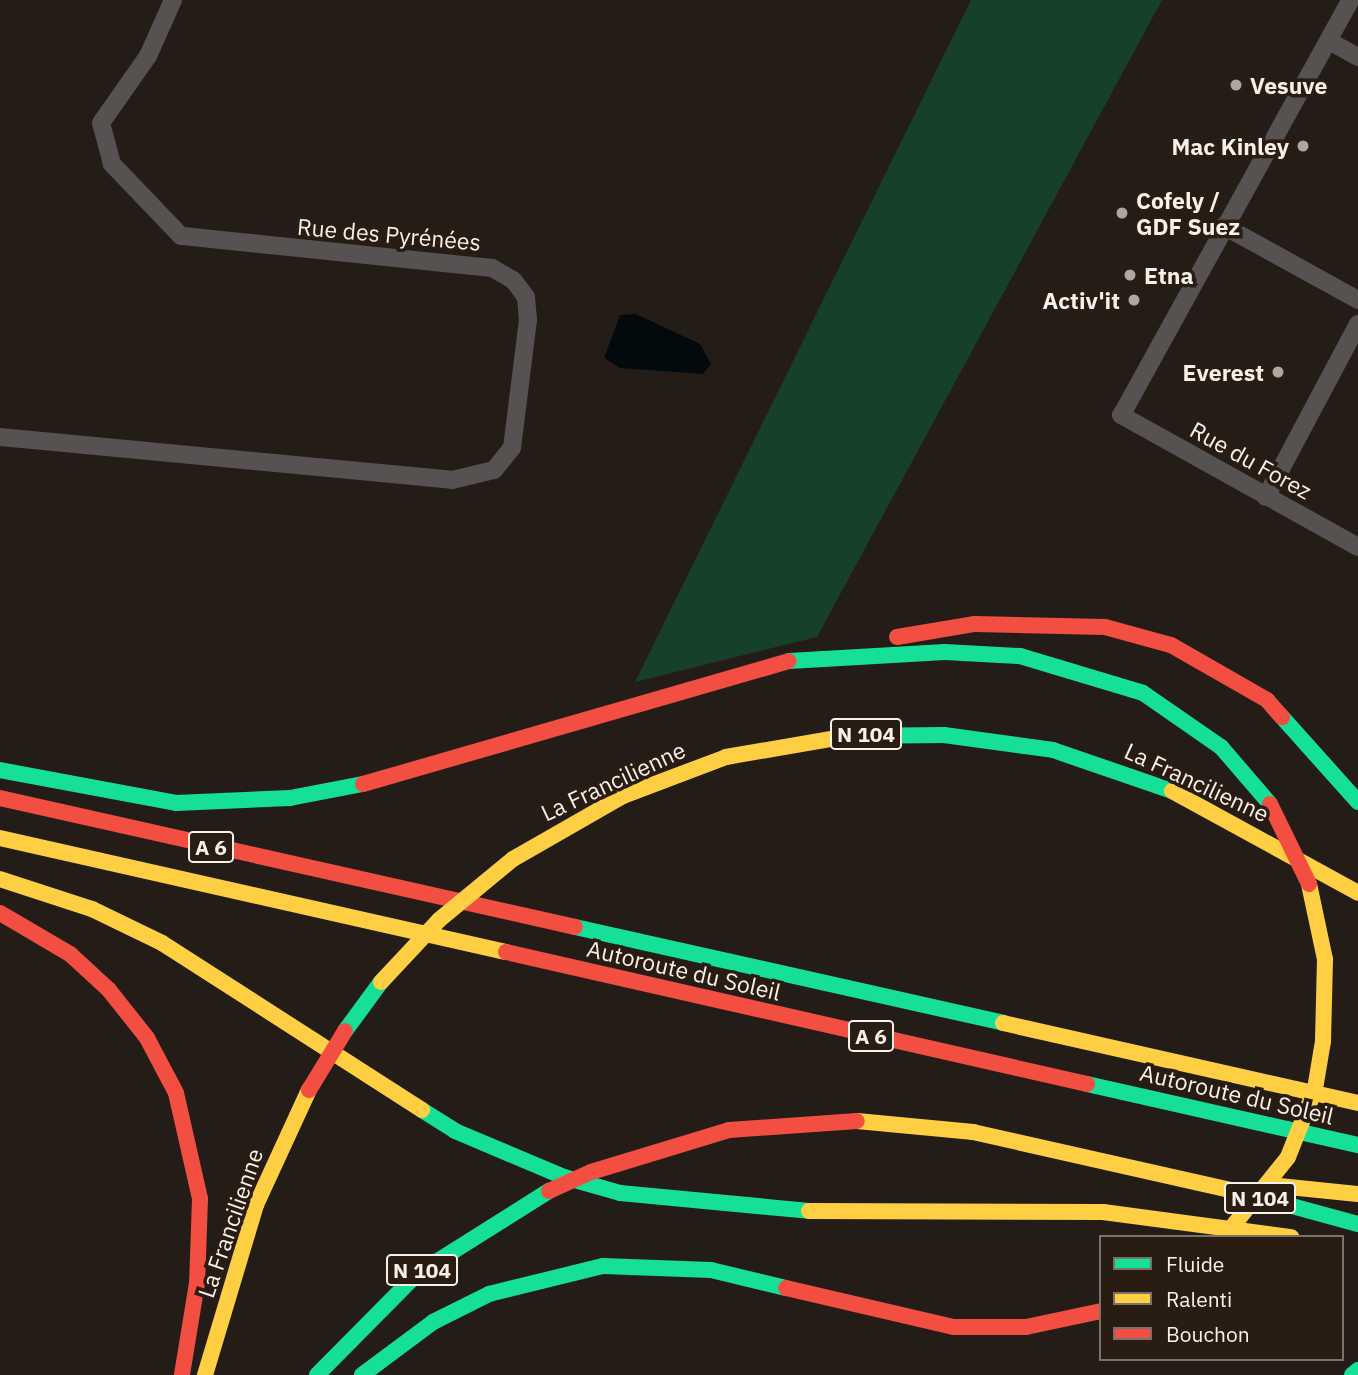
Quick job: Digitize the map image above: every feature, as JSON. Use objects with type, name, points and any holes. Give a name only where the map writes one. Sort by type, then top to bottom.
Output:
[{"type":"main road","points":[[0,771],[176,803],[290,798],[400,777],[683,686],[810,655],[986,623],[1082,624],[1139,635],[1240,680],[1290,720],[1358,802]]},
{"type":"main road","points":[[810,655],[981,653],[1082,670],[1143,693],[1190,723],[1237,762],[1270,804],[1309,884],[1325,959],[1323,1041],[1315,1089],[1288,1157],[1226,1235]]},
{"type":"main road","name":"La Francilienne","points":[[205,1375],[257,1205],[309,1090],[345,1031],[381,982],[439,920],[513,859],[624,796],[726,757],[835,736],[944,735],[1053,750],[1143,778],[1230,818],[1358,893]]},
{"type":"main road","name":"Autoroute du Soleil","points":[[0,798],[1358,1103]]},
{"type":"main road","name":"Autoroute du Soleil","points":[[0,838],[1358,1145]]},
{"type":"main road","points":[[0,879],[92,909],[162,943],[455,1131],[564,1177],[620,1193],[759,1211],[1103,1212],[1277,1235]]},
{"type":"main road","points":[[0,913],[49,940],[109,990],[147,1038],[176,1093],[200,1199],[197,1283],[182,1375]]},
{"type":"main road","name":"N 104","points":[[317,1375],[417,1274],[549,1191],[591,1172],[707,1135],[834,1119],[962,1130],[1162,1170],[1358,1224]]},
{"type":"main road","points":[[1162,1170],[1358,1194]]},
{"type":"main road","points":[[362,1375],[433,1322],[480,1298],[541,1277],[603,1266],[711,1270],[954,1327],[1026,1327],[1099,1311]]},
{"type":"main road","points":[[1352,1375],[1358,1370]]},
{"type":"street","name":"Rue des Pyrénées","points":[[0,438],[452,480],[494,470],[512,448],[528,320],[526,297],[513,280],[492,268],[181,236],[112,164],[102,145],[107,107],[142,66],[173,0]]},
{"type":"street","points":[[1352,2],[1224,226],[1358,300]]},
{"type":"street","points":[[1329,41],[1358,57]]},
{"type":"street","name":"Rue du Forez","points":[[1224,226],[1121,415],[1358,547]]},
{"type":"street","points":[[1266,496],[1358,324]]},
{"type":"green space","points":[[971,0],[1162,0],[817,637],[635,682]]},
{"type":"shaded area","points":[[636,314],[700,344],[711,364],[703,374],[620,368],[604,358],[620,315]]},
{"type":"traffic: fast","points":[[789,661],[945,652],[1020,656],[1143,693],[1221,747],[1270,804]]},
{"type":"traffic: fast","points":[[1282,717],[1358,802]]},
{"type":"traffic: fast","points":[[847,736],[944,735],[1053,750],[1172,791]]},
{"type":"traffic: fast","points":[[0,770],[176,803],[290,798],[363,784]]},
{"type":"traffic: fast","points":[[575,927],[1003,1023]]},
{"type":"traffic: fast","points":[[345,1031],[381,982]]},
{"type":"traffic: fast","points":[[1087,1084],[1358,1145]]},
{"type":"traffic: fast","points":[[422,1110],[455,1131],[564,1177],[620,1193],[809,1211]]},
{"type":"traffic: fast","points":[[317,1375],[417,1274],[549,1191]]},
{"type":"traffic: fast","points":[[1244,1193],[1358,1224]]},
{"type":"traffic: fast","points":[[362,1375],[433,1322],[489,1294],[603,1266],[711,1270],[786,1288]]},
{"type":"traffic: fast","points":[[1352,1375],[1358,1370]]},
{"type":"traffic: slow","points":[[513,859],[623,796],[726,757],[847,736]]},
{"type":"traffic: slow","points":[[1172,791],[1358,893]]},
{"type":"traffic: slow","points":[[0,838],[506,952]]},
{"type":"traffic: slow","points":[[381,982],[439,920],[513,859]]},
{"type":"traffic: slow","points":[[0,879],[92,909],[162,943],[422,1110]]},
{"type":"traffic: slow","points":[[1309,884],[1325,959],[1323,1041]]},
{"type":"traffic: slow","points":[[1003,1023],[1358,1103]]},
{"type":"traffic: slow","points":[[1226,1235],[1288,1157],[1315,1089],[1323,1041]]},
{"type":"traffic: slow","points":[[205,1375],[256,1205],[309,1090]]},
{"type":"traffic: slow","points":[[857,1121],[973,1132],[1244,1193]]},
{"type":"traffic: slow","points":[[1279,1186],[1358,1194]]},
{"type":"traffic: slow","points":[[809,1211],[1103,1212],[1276,1235]]},
{"type":"traffic: jam","points":[[897,637],[975,624],[1105,627],[1171,645],[1267,700],[1282,717]]},
{"type":"traffic: jam","points":[[363,784],[789,661]]},
{"type":"traffic: jam","points":[[0,798],[575,927]]},
{"type":"traffic: jam","points":[[1270,804],[1309,884]]},
{"type":"traffic: jam","points":[[0,913],[70,954],[109,990],[147,1038],[176,1093],[200,1199],[197,1283],[182,1375]]},
{"type":"traffic: jam","points":[[506,952],[1087,1084]]},
{"type":"traffic: jam","points":[[309,1090],[345,1031]]},
{"type":"traffic: jam","points":[[591,1172],[729,1130],[857,1121]]},
{"type":"traffic: jam","points":[[549,1191],[591,1172]]},
{"type":"traffic: jam","points":[[786,1288],[954,1327],[1026,1327],[1099,1311]]},
{"type":"place","name":"Vesuve","points":[[1236,85]]},
{"type":"place","name":"Mac Kinley","points":[[1303,146]]},
{"type":"place","name":"Cofely / GDF Suez","points":[[1122,213]]},
{"type":"place","name":"Etna","points":[[1130,275]]},
{"type":"place","name":"Activ'it","points":[[1134,300]]},
{"type":"place","name":"Everest","points":[[1278,372]]}]
